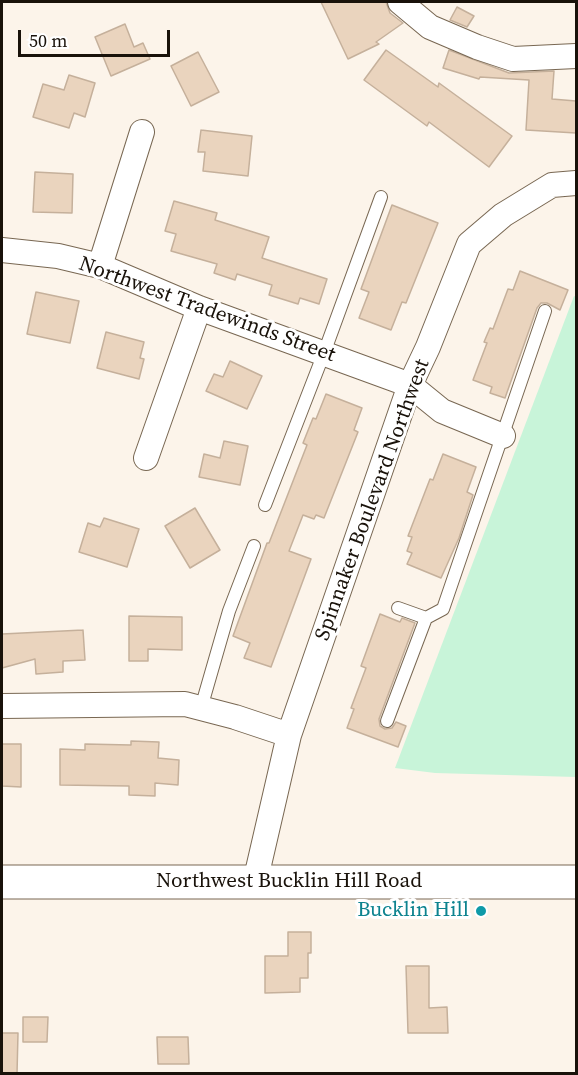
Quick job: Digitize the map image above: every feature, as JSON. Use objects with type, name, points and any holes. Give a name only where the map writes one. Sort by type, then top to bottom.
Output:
[{"type":"main road","name":"Northwest Bucklin Hill Road","points":[[2,882],[576,882]]},
{"type":"street","points":[[400,2],[429,27],[504,56],[513,58],[576,56]]},
{"type":"street","points":[[100,266],[142,132]]},
{"type":"street","name":"Spinnaker Boulevard Northwest","points":[[255,882],[289,735],[410,385],[428,347],[469,244],[503,215],[552,185],[576,183]]},
{"type":"street","name":"Northwest Tradewinds Street","points":[[2,250],[58,256],[100,266],[199,308],[410,385],[442,411],[503,436]]},
{"type":"street","points":[[146,458],[199,308]]},
{"type":"street","points":[[2,706],[185,704],[289,735]]},
{"type":"lane","points":[[264,505],[324,353],[381,197]]},
{"type":"lane","points":[[387,721],[426,618],[443,609],[545,311]]},
{"type":"lane","points":[[201,708],[229,611],[254,546]]},
{"type":"lane","points":[[398,608],[426,618]]},
{"type":"green space","points":[[574,296],[576,297],[576,777],[435,773],[395,768]]},
{"type":"building","points":[[321,2],[386,2],[390,13],[403,23],[376,42],[379,44],[348,59]]},
{"type":"building","points":[[457,7],[474,16],[467,27],[450,20]]},
{"type":"building","points":[[125,24],[134,47],[143,43],[150,59],[111,76],[95,37]]},
{"type":"building","points":[[386,50],[438,87],[439,83],[512,136],[489,167],[429,122],[427,126],[364,80]]},
{"type":"building","points":[[449,50],[509,73],[554,71],[552,99],[576,101],[576,133],[526,130],[529,80],[480,77],[479,79],[443,68]]},
{"type":"building","points":[[198,52],[219,92],[191,106],[171,66]]},
{"type":"building","points":[[69,75],[95,83],[85,117],[74,113],[69,128],[33,117],[43,84],[64,90]]},
{"type":"building","points":[[201,130],[252,136],[248,176],[203,171],[205,152],[198,152]]},
{"type":"building","points":[[35,172],[73,174],[72,213],[33,212]]},
{"type":"building","points":[[174,201],[217,213],[215,220],[269,237],[262,258],[327,279],[319,304],[300,298],[298,304],[269,295],[272,285],[237,274],[235,280],[214,273],[217,264],[171,251],[176,234],[165,231]]},
{"type":"building","points":[[392,205],[438,223],[406,303],[402,302],[391,330],[359,318],[369,292],[361,289]]},
{"type":"building","points":[[520,271],[568,290],[560,310],[547,303],[541,303],[537,308],[505,398],[490,393],[492,387],[473,380],[487,343],[484,342],[490,328],[493,329],[508,289],[513,290]]},
{"type":"building","points":[[36,292],[79,301],[70,343],[27,334]]},
{"type":"building","points":[[106,332],[144,342],[140,358],[144,359],[139,379],[97,368]]},
{"type":"building","points":[[230,361],[262,376],[247,409],[206,391],[214,374],[223,377]]},
{"type":"building","points":[[326,394],[362,408],[354,430],[358,432],[324,518],[316,515],[314,519],[303,515],[289,551],[311,559],[271,667],[244,658],[250,643],[233,636],[267,543],[269,543],[307,445],[303,443]]},
{"type":"building","points":[[224,441],[248,446],[240,485],[199,477],[204,454],[220,458]]},
{"type":"building","points":[[443,454],[476,467],[467,492],[473,495],[459,538],[441,578],[407,564],[412,553],[407,551],[412,537],[408,536],[430,479],[433,480]]},
{"type":"building","points":[[195,508],[220,550],[190,568],[165,526]]},
{"type":"building","points":[[104,518],[139,529],[127,567],[79,552],[88,523],[100,527]]},
{"type":"building","points":[[380,614],[400,622],[402,618],[415,623],[379,719],[380,726],[385,729],[392,728],[396,722],[406,726],[398,747],[347,728],[354,709],[351,708],[366,668],[361,666]]},
{"type":"building","points":[[129,616],[182,617],[182,650],[148,649],[148,661],[129,661]]},
{"type":"building","points":[[83,630],[85,660],[63,661],[63,672],[36,674],[35,659],[2,668],[2,634]]},
{"type":"building","points":[[131,741],[159,742],[158,758],[179,760],[178,785],[155,783],[155,796],[129,795],[129,786],[60,785],[60,749],[85,750],[85,744],[131,745]]},
{"type":"building","points":[[2,744],[21,744],[21,787],[2,786]]},
{"type":"building","points":[[288,932],[311,932],[308,978],[300,978],[300,992],[265,993],[265,956],[288,956]]},
{"type":"building","points":[[406,966],[429,966],[429,1008],[447,1007],[448,1033],[408,1033]]},
{"type":"building","points":[[23,1017],[48,1017],[47,1042],[23,1042]]},
{"type":"building","points":[[2,1033],[18,1033],[17,1074],[2,1074]]},
{"type":"building","points":[[157,1037],[188,1037],[189,1064],[158,1064]]},
{"type":"place","name":"Bucklin Hill","points":[[481,911]]}]
